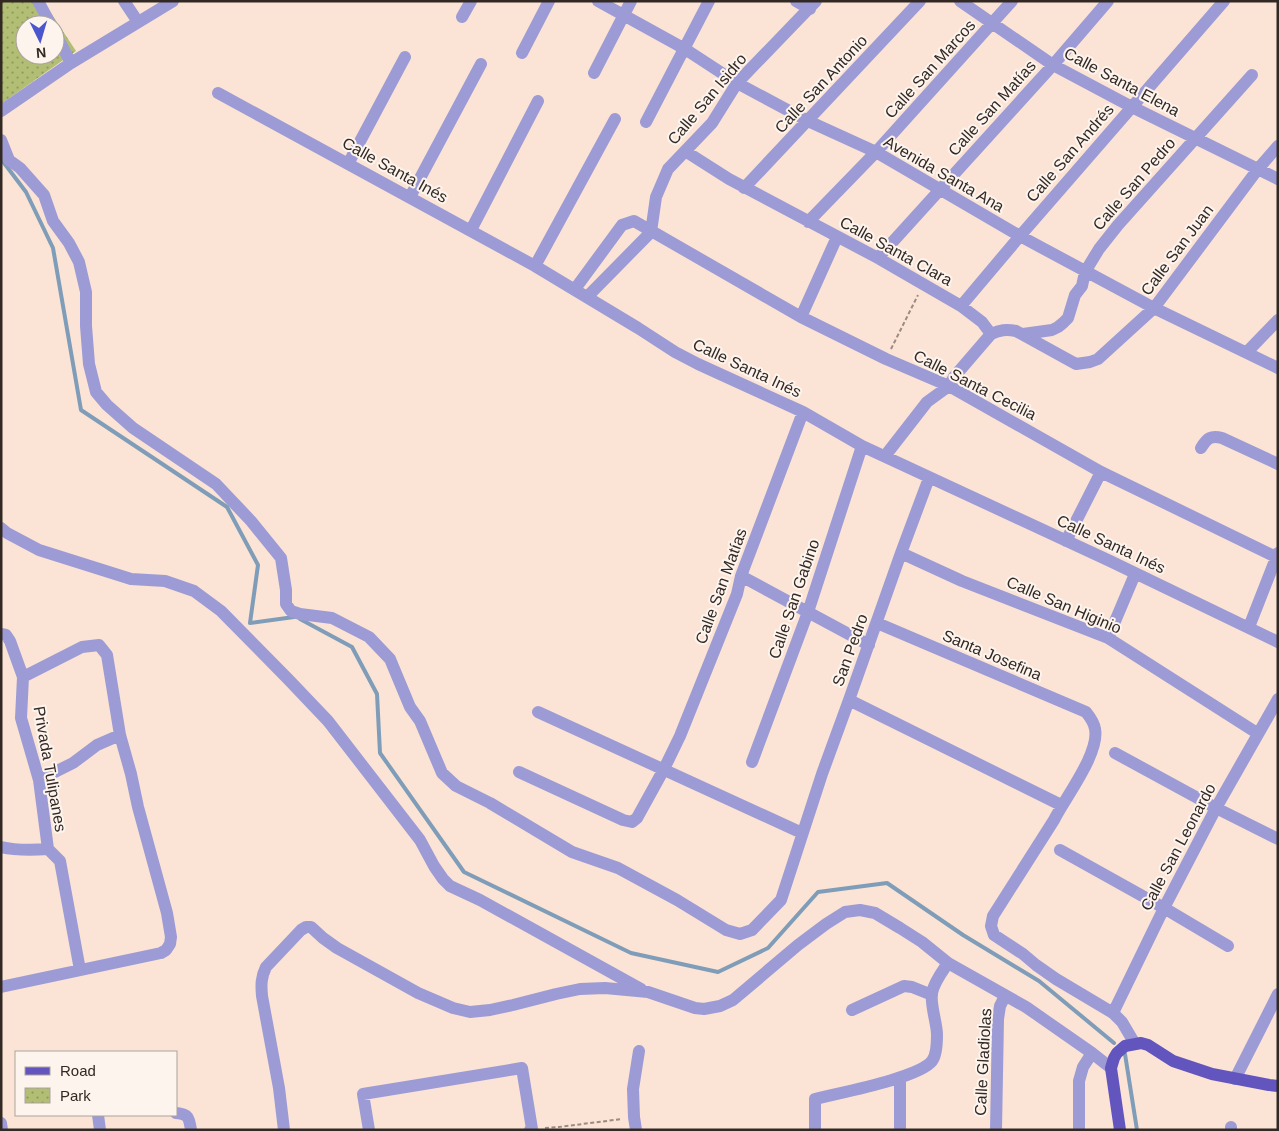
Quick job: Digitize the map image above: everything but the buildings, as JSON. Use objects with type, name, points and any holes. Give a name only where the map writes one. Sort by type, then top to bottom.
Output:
[{"type":"main road","points":[[1120,1130],[1111,1068],[1114,1058],[1126,1048],[1141,1043],[1148,1045],[1173,1061],[1212,1074],[1278,1086]]},
{"type":"street","points":[[38,1],[46,15]]},
{"type":"street","points":[[124,1],[138,22]]},
{"type":"street","points":[[1,111],[71,62],[173,1]]},
{"type":"street","points":[[462,17],[470,1]]},
{"type":"street","points":[[522,53],[549,1]]},
{"type":"street","name":"Avenida Santa Ana","points":[[598,1],[685,49],[738,83],[808,121],[876,152],[1085,272],[1154,308],[1278,368]]},
{"type":"street","points":[[594,73],[631,1]]},
{"type":"street","points":[[646,122],[709,1]]},
{"type":"street","points":[[796,1],[813,5]]},
{"type":"street","name":"Calle San Antonio","points":[[744,188],[920,1]]},
{"type":"street","name":"Calle Santa Elena","points":[[960,1],[1053,65],[1132,108],[1278,179]]},
{"type":"street","name":"Calle San Marcos","points":[[808,222],[876,152],[1012,1]]},
{"type":"street","name":"Calle San Matías","points":[[878,258],[1053,65],[1108,1]]},
{"type":"street","name":"Calle San Andrés","points":[[1020,236],[1224,1]]},
{"type":"street","name":"Calle San Isidro","points":[[651,232],[656,197],[668,169],[712,123],[738,83],[813,5]]},
{"type":"street","points":[[65,51],[71,62]]},
{"type":"street","points":[[348,164],[405,57]]},
{"type":"street","points":[[410,197],[481,64]]},
{"type":"street","name":"Calle San Pedro","points":[[1023,334],[1052,330],[1068,318],[1075,296],[1082,286],[1085,272],[1099,250],[1118,225],[1252,75]]},
{"type":"street","name":"Calle Santa Inés","points":[[218,92],[535,266],[675,352],[698,364],[803,412],[862,446],[1278,642]]},
{"type":"street","points":[[471,230],[538,101]]},
{"type":"street","points":[[535,266],[615,118]]},
{"type":"street","name":"San Pedro","points":[[1,140],[10,160],[20,168],[44,195],[53,221],[69,243],[79,262],[86,292],[89,364],[96,392],[107,405],[133,428],[216,484],[252,521],[281,558],[286,590],[286,604],[291,612],[332,618],[369,637],[390,659],[410,707],[420,721],[442,773],[456,786],[490,803],[572,852],[618,868],[677,900],[726,930],[740,934],[752,930],[781,900],[822,774],[901,553],[930,478]]},
{"type":"street","name":"Calle San Juan","points":[[1023,334],[1076,364],[1098,359],[1154,308],[1258,169],[1278,146]]},
{"type":"street","name":"Calle Santa Clara","points":[[685,151],[744,188],[878,258],[961,306],[982,322],[991,334]]},
{"type":"street","name":"Calle Santa Cecilia","points":[[575,289],[622,225],[634,222],[801,316],[886,359],[949,386],[1101,472],[1277,556]]},
{"type":"street","points":[[587,297],[651,232]]},
{"type":"street","points":[[961,306],[1020,236]]},
{"type":"street","points":[[801,316],[836,237]]},
{"type":"street","points":[[1247,352],[1278,320]]},
{"type":"street","points":[[885,456],[927,402],[949,386],[991,334],[999,330],[1008,329],[1023,334]]},
{"type":"street","name":"Calle San Matías","points":[[518,772],[624,820],[632,822],[638,818],[680,736],[738,594],[741,576],[803,412]]},
{"type":"street","points":[[1201,448],[1209,437],[1215,436],[1277,462]]},
{"type":"street","name":"Calle San Gabino","points":[[752,762],[808,612],[862,446]]},
{"type":"street","points":[[1066,541],[1101,472]]},
{"type":"street","points":[[1,528],[39,550],[131,579],[165,581],[194,590],[221,611],[328,721],[420,840],[434,866],[450,886],[488,904],[648,992],[695,1008],[704,1009],[720,1006],[733,1000],[826,924],[845,912],[860,910],[875,913],[922,942],[948,962],[1026,1007],[1111,1068]]},
{"type":"street","name":"Calle San Higinio","points":[[901,553],[962,581],[1108,638],[1257,733]]},
{"type":"street","points":[[1249,627],[1277,556]]},
{"type":"street","points":[[1108,638],[1135,574]]},
{"type":"street","points":[[741,576],[869,645]]},
{"type":"street","name":"Santa Josefina","points":[[877,623],[1086,712],[1092,720],[1096,738],[1086,766],[1061,806]]},
{"type":"street","name":"Privada Tulipanes","points":[[1,634],[6,635],[10,641],[23,677],[21,718],[39,780],[48,849],[60,861],[80,970]]},
{"type":"street","points":[[1,987],[161,953],[170,944],[171,937],[167,913],[120,735],[106,655],[99,645],[82,647],[23,677]]},
{"type":"street","name":"Calle San Leonardo","points":[[1113,1013],[1164,908],[1216,808],[1278,699]]},
{"type":"street","points":[[849,700],[1061,806],[993,916],[991,926],[994,935],[1023,954],[1036,966],[1113,1013],[1122,1022],[1126,1048]]},
{"type":"street","points":[[538,712],[802,833]]},
{"type":"street","points":[[39,780],[73,763],[97,745],[120,735]]},
{"type":"street","points":[[1115,753],[1216,808],[1278,839]]},
{"type":"street","points":[[20,848],[35,841],[41,829],[43,815]]},
{"type":"street","points":[[1,847],[34,850],[48,849]]},
{"type":"street","points":[[1060,850],[1228,946]]},
{"type":"street","points":[[284,1130],[279,1088],[262,996],[262,974],[266,966],[306,927],[311,927],[337,948],[418,993],[453,1008],[470,1012],[513,1006],[580,989],[605,988],[648,992]]},
{"type":"street","points":[[815,1130],[815,1099],[900,1078],[923,1068],[932,1061],[936,1049],[937,1035],[932,995],[936,981],[948,962]]},
{"type":"street","points":[[852,1010],[904,986],[932,995]]},
{"type":"street","points":[[1235,1079],[1278,994]]},
{"type":"street","name":"Calle Gladiolas","points":[[996,1130],[998,1019],[1000,1006],[1005,996]]},
{"type":"street","points":[[635,1123],[633,1089],[640,1051]]},
{"type":"street","points":[[1079,1130],[1079,1081],[1083,1067],[1092,1053]]},
{"type":"street","points":[[369,1130],[363,1094],[522,1068],[531,1129]]},
{"type":"street","points":[[900,1078],[900,1130]]},
{"type":"street","points":[[178,1113],[185,1114],[188,1117],[190,1126]]},
{"type":"street","points":[[98,1116],[100,1130]]},
{"type":"street","points":[[1,1124],[2,1130]]},
{"type":"path","points":[[886,359],[924,284]]},
{"type":"path","points":[[531,1129],[635,1123]]},
{"type":"green space","points":[[1,1],[43,1],[52,15],[15,15],[15,65],[56,65],[1,104]]},
{"type":"green space","points":[[65,34],[76,51],[65,59]]},
{"type":"waterway","points":[[1,159],[26,192],[53,248],[81,410],[227,507],[258,565],[250,623],[294,617]]},
{"type":"waterway","points":[[300,619],[352,647],[377,694],[380,753],[464,872],[631,953],[718,972],[768,948],[818,892],[887,883],[963,935],[1039,981],[1114,1043]]},
{"type":"waterway","points":[[1125,1054],[1137,1130]]}]
